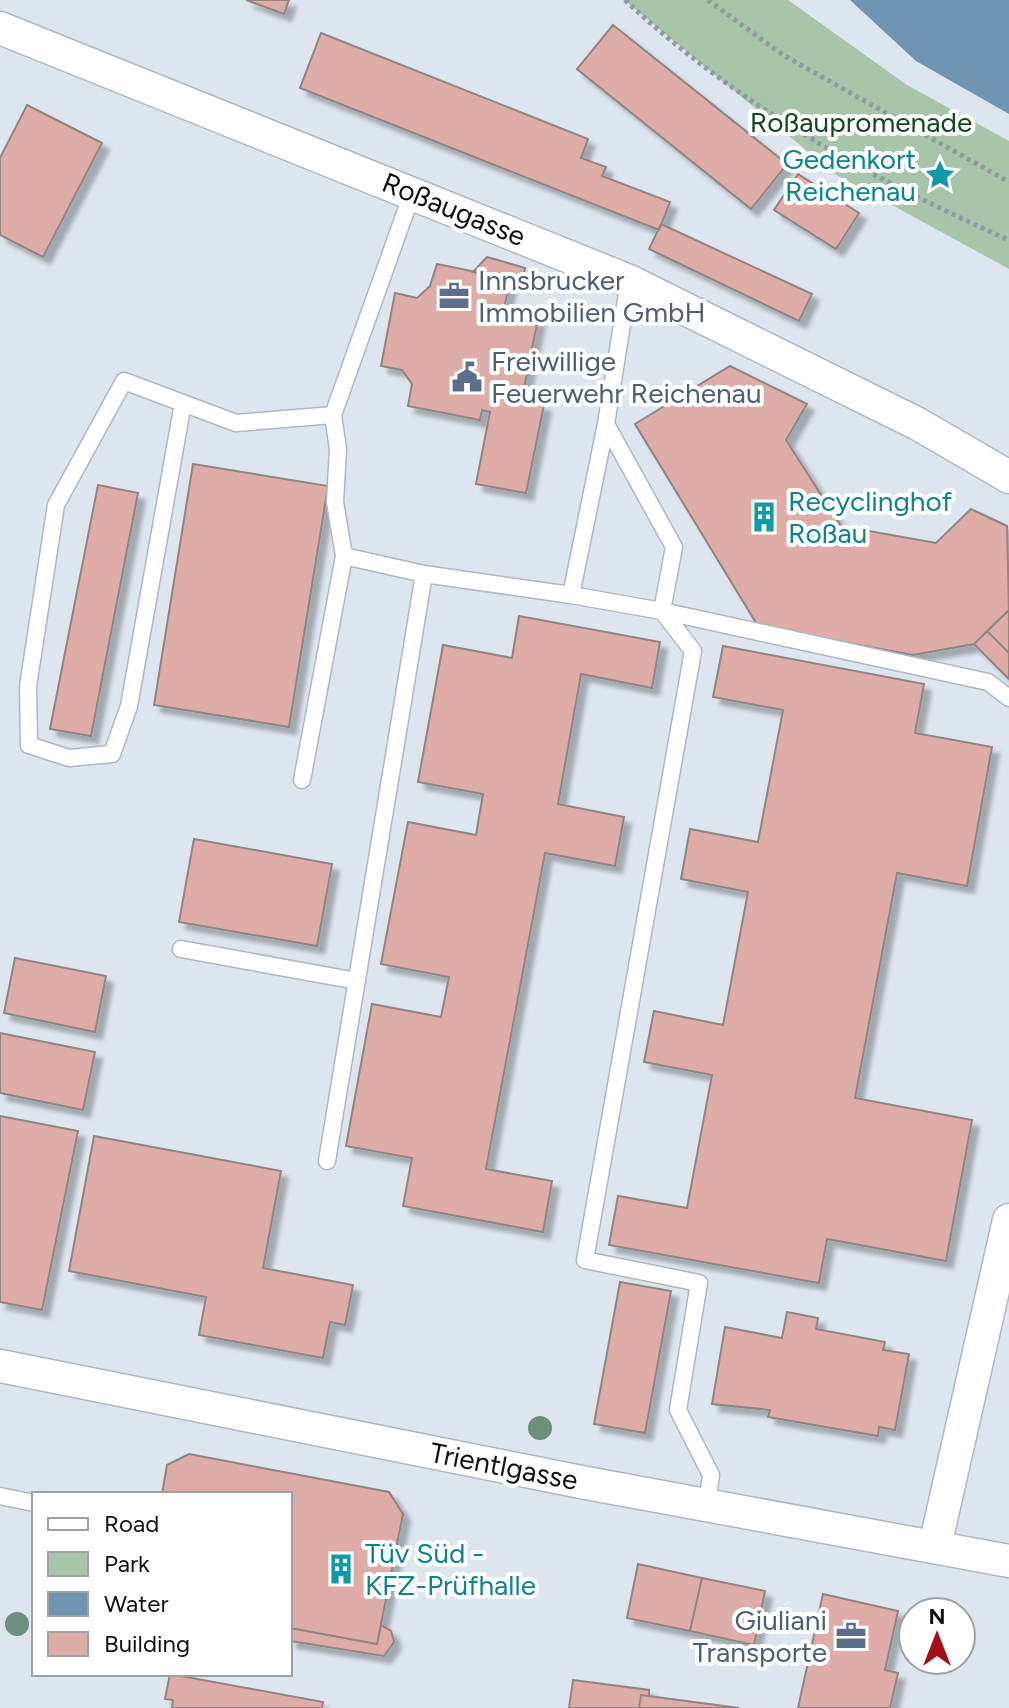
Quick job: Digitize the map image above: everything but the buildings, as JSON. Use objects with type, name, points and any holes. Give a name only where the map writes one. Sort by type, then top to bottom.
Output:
[{"type":"street","name":"Roßaugasse","points":[[5,32],[413,191],[629,281],[918,424],[1009,477]]},
{"type":"street","points":[[935,1546],[1009,1220]]},
{"type":"street","name":"Trientlgasse","points":[[0,1366],[581,1482],[1009,1561]]},
{"type":"lane","points":[[302,780],[344,556],[335,502],[338,449],[333,415],[413,191]]},
{"type":"lane","points":[[571,595],[606,424],[629,281]]},
{"type":"lane","points":[[183,403],[129,706],[112,754],[69,758],[29,745],[28,686],[56,505],[124,381],[183,403],[236,423],[333,415]]},
{"type":"lane","points":[[606,424],[674,547],[662,611],[693,651],[585,1260],[699,1283],[678,1410],[711,1475],[707,1504]]},
{"type":"lane","points":[[344,556],[424,574],[662,611],[988,682],[1009,698]]},
{"type":"lane","points":[[327,1161],[424,574]]},
{"type":"lane","points":[[181,949],[357,981]]},
{"type":"lane","points":[[0,1496],[32,1503]]},
{"type":"path","points":[[625,0],[664,36],[778,118],[915,199],[1009,240]]},
{"type":"path","points":[[708,0],[783,55],[1009,182]]},
{"type":"green space","name":"Roßaupromenade","points":[[624,0],[788,0],[907,85],[1009,141],[1009,269],[835,174]]},
{"type":"water","points":[[850,0],[1009,0],[1009,114],[916,61]]},
{"type":"place","name":"Gedenkort Reichenau","points":[[940,175]]},
{"type":"place","name":"Innsbrucker Immobilien GmbH","points":[[454,296]]},
{"type":"place","name":"Freiwillige Feuerwehr Reichenau","points":[[467,377]]},
{"type":"place","name":"Recyclinghof Roßau","points":[[764,517]]},
{"type":"place","name":"Tüv Süd - KFZ-Prüfhalle","points":[[341,1569]]},
{"type":"place","name":"Giuliani Transporte","points":[[851,1636]]}]
